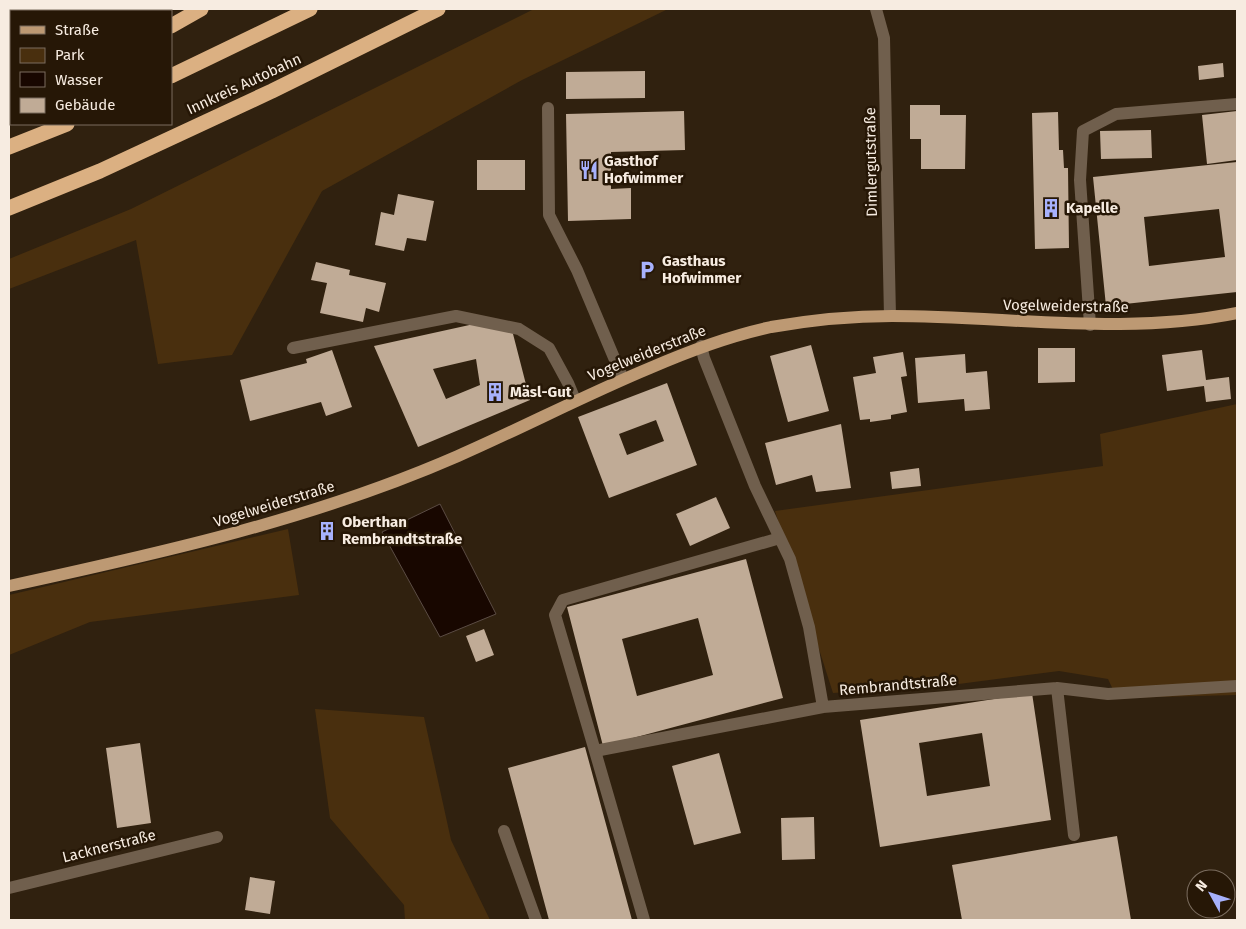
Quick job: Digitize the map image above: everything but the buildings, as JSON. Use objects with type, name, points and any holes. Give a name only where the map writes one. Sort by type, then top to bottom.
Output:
[{"type":"highway","points":[[172,25],[201,9]]},
{"type":"highway","points":[[172,76],[310,9]]},
{"type":"highway","name":"Innkreis Autobahn","points":[[9,208],[146,150],[272,91],[438,9]]},
{"type":"highway","points":[[9,148],[65,125]]},
{"type":"main road","name":"Vogelweiderstraße","points":[[9,586],[210,540],[352,498],[457,456],[575,400],[701,346],[768,328],[830,318],[890,316],[1090,325],[1139,324],[1237,313]]},
{"type":"street","name":"Dimlergutstraße","points":[[876,9],[884,38],[890,316]]},
{"type":"street","points":[[1090,325],[1080,180],[1083,130],[1116,114],[1237,104]]},
{"type":"street","points":[[548,108],[548,215],[577,270],[623,379]]},
{"type":"street","points":[[293,348],[456,316],[519,329],[549,348],[575,400]]},
{"type":"street","name":"Rembrandtstraße","points":[[701,346],[704,358],[755,486],[790,559],[809,627],[823,707],[1057,688],[1108,694],[1237,686]]},
{"type":"street","points":[[644,920],[555,615],[563,600],[780,538]]},
{"type":"street","points":[[1057,688],[1074,835]]},
{"type":"street","points":[[595,751],[823,707]]},
{"type":"street","points":[[504,830],[536,920]]},
{"type":"street","name":"Lacknerstraße","points":[[9,888],[217,837]]},
{"type":"green space","points":[[9,9],[150,9],[10,10],[9,83]]},
{"type":"green space","points":[[534,9],[668,9],[522,80],[322,191],[232,355],[158,364],[136,240],[9,289],[9,259],[131,209]]},
{"type":"green space","points":[[1237,404],[1237,695],[1117,698],[1108,679],[1059,671],[951,685],[833,693],[775,511],[1103,466],[1100,434]]},
{"type":"green space","points":[[288,529],[299,595],[90,622],[9,655],[9,595]]},
{"type":"green space","points":[[315,709],[424,717],[451,840],[490,920],[405,920],[404,905],[330,818]]},
{"type":"water","points":[[440,504],[496,614],[440,637],[382,532]]},
{"type":"place","name":"Gasthof Hofwimmer","points":[[589,170]]},
{"type":"place","name":"Kapelle","points":[[1051,208]]},
{"type":"place","name":"Gasthaus Hofwimmer","points":[[647,270]]},
{"type":"place","name":"Mäsl-Gut","points":[[495,392]]},
{"type":"place","name":"Oberthan Rembrandtstraße","points":[[327,531]]}]
